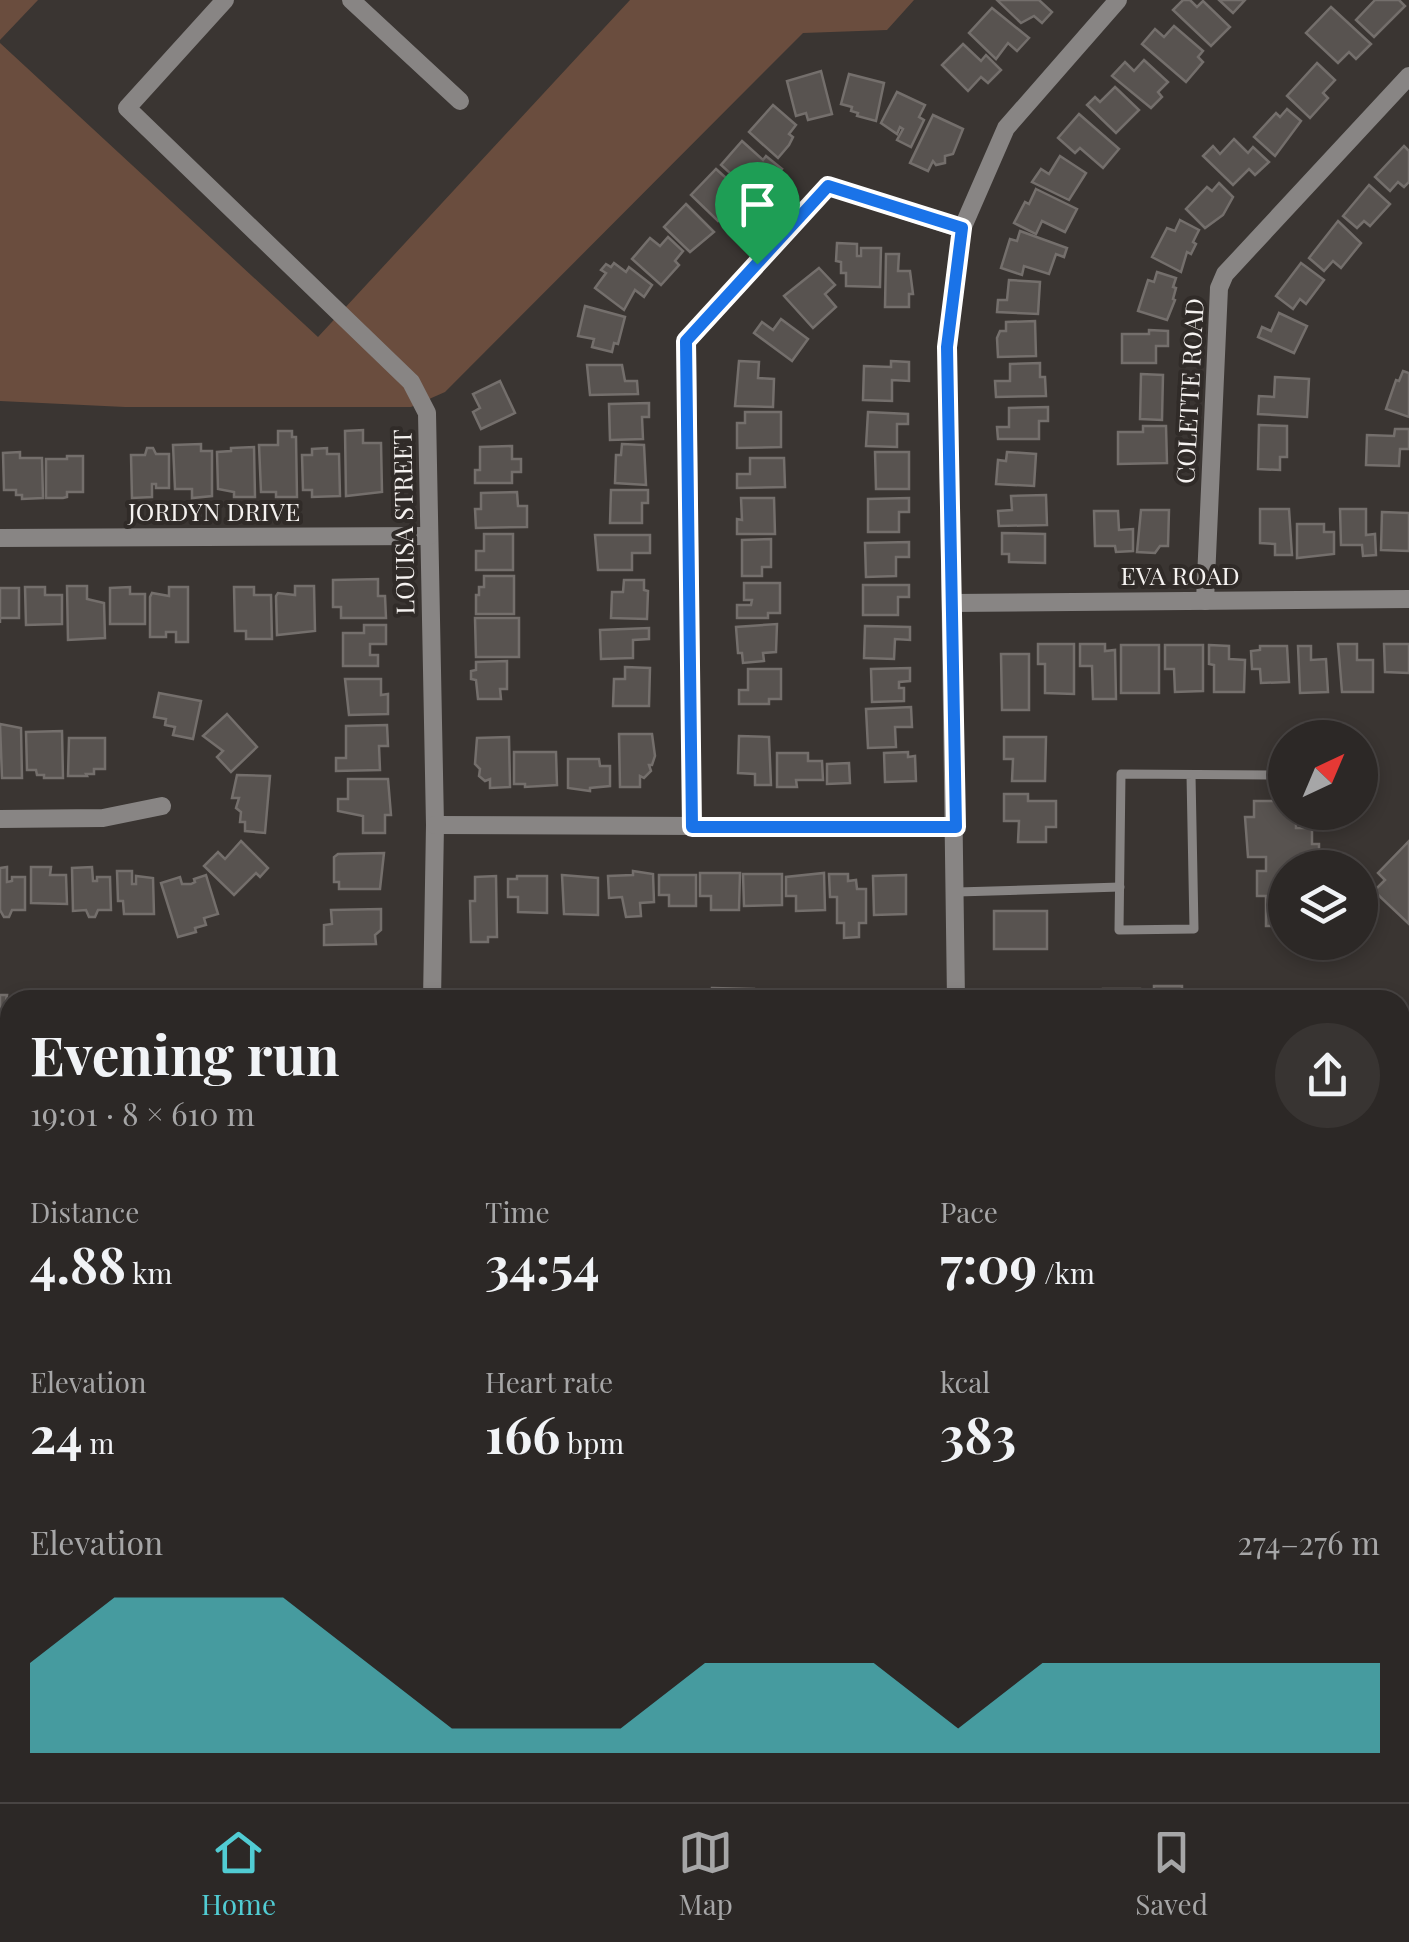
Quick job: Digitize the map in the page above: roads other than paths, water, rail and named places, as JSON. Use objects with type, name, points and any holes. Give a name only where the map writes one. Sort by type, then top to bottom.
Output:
[{"type":"street","name":"LOUISA STREET","points":[[226,0],[126,108],[411,382],[427,413],[435,825],[432,990]]},
{"type":"street","points":[[352,0],[460,101]]},
{"type":"street","points":[[956,990],[947,347],[962,228],[1006,128],[1118,0]]},
{"type":"street","name":"COLETTE ROAD","points":[[1205,600],[1219,288],[1225,274],[1409,76]]},
{"type":"street","points":[[692,827],[686,341],[828,186],[962,228]]},
{"type":"street","name":"JORDYN DRIVE","points":[[0,538],[429,536]]},
{"type":"street","name":"EVA ROAD","points":[[951,603],[1409,599]]},
{"type":"street","points":[[0,819],[103,818],[162,806]]},
{"type":"street","points":[[435,825],[956,827]]},
{"type":"lane","points":[[1191,775],[1194,929],[1119,930],[1121,774],[1268,775]]},
{"type":"lane","points":[[957,892],[1120,887]]}]
